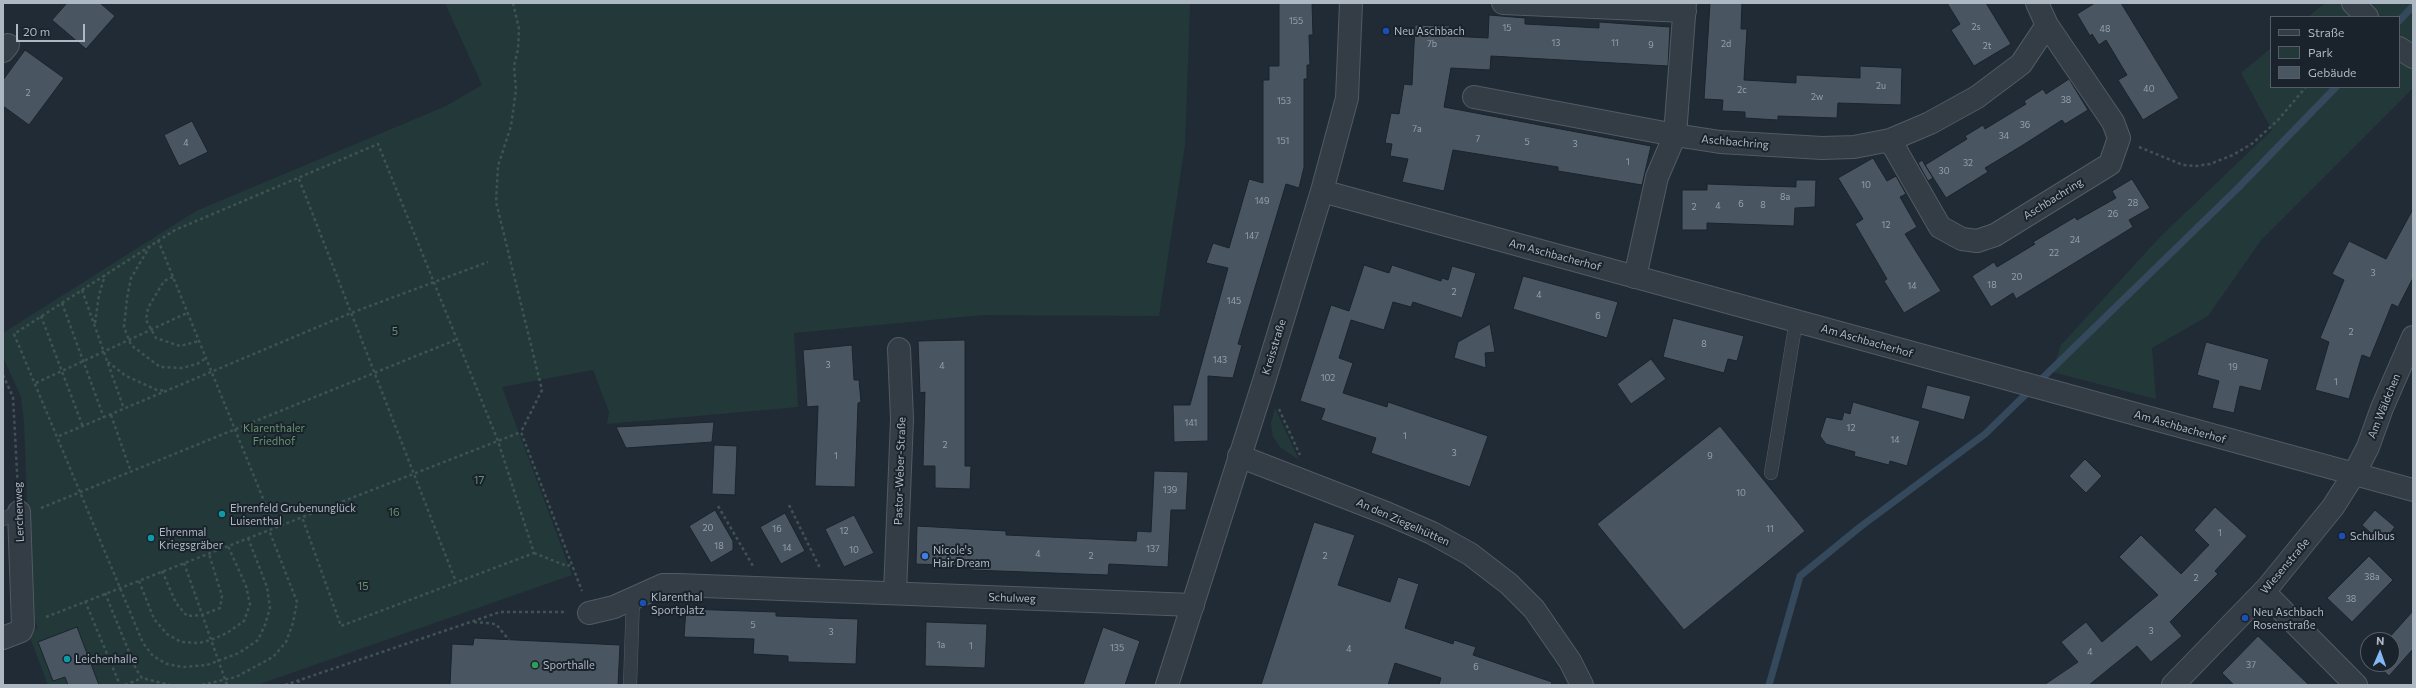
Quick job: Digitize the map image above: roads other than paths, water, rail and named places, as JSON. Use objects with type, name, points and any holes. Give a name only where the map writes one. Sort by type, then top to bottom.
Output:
[{"type":"street","name":"Kreisstraße","points":[[1167,685],[1265,378],[1322,191],[1347,98],[1351,3]]},
{"type":"street","points":[[1502,3],[1685,7],[1675,135],[1657,177],[1635,276]]},
{"type":"street","points":[[2037,3],[2047,25]]},
{"type":"street","points":[[2353,3],[2366,16]]},
{"type":"street","name":"Aschbachring","points":[[1474,97],[1675,135],[1720,142],[1822,148],[1854,147],[1890,140],[1930,123],[1977,97],[2021,64],[2047,25],[2067,51],[2113,122],[2119,138],[2110,164],[1995,235],[1977,241],[1962,239],[1940,227],[1890,140]]},
{"type":"street","points":[[2400,49],[2413,57]]},
{"type":"street","name":"Am Aschbacherhof","points":[[1322,191],[2413,490]]},
{"type":"street","name":"Am Wäldchen","points":[[2354,474],[2368,447],[2382,408],[2413,336]]},
{"type":"street","name":"Pastor-Weber-Straße","points":[[895,593],[902,419],[899,349]]},
{"type":"street","name":"An den Ziegelhütten","points":[[1239,456],[1313,484],[1432,533],[1470,554],[1487,566],[1534,609],[1570,662],[1582,685]]},
{"type":"street","name":"Wiesenstraße","points":[[2173,685],[2264,592],[2289,563],[2354,474]]},
{"type":"street","name":"Lerchenweg","points":[[3,638],[21,631],[23,626],[14,516]]},
{"type":"street","name":"Schulweg","points":[[589,613],[614,607],[663,585],[1193,605]]},
{"type":"street","points":[[2264,592],[2356,685]]},
{"type":"lane","points":[[1771,473],[1796,321]]},
{"type":"lane","points":[[630,685],[633,598]]},
{"type":"waterway","points":[[2400,20],[2413,6]]},
{"type":"waterway","points":[[1769,685],[1800,576],[1860,527],[1985,434],[2238,188],[2335,88]]},
{"type":"place","name":"Neu Aschbach","points":[[1386,31]]},
{"type":"place","name":"Ehrenfeld Grubenunglück Luisenthal","points":[[222,514]]},
{"type":"place","name":"Schulbus","points":[[2342,536]]},
{"type":"place","name":"Ehrenmal Kriegsgräber","points":[[151,538]]},
{"type":"place","name":"Nicole's Hair Dream","points":[[925,556]]},
{"type":"place","name":"Klarenthal Sportplatz","points":[[643,603]]},
{"type":"place","name":"Neu Aschbach Rosenstraße","points":[[2245,618]]},
{"type":"place","name":"Leichenhalle","points":[[67,659]]},
{"type":"place","name":"Sporthalle","points":[[535,665]]},
{"type":"park label","name":"5","points":[[395,331]]},
{"type":"park label","name":"Klarenthaler Friedhof","points":[[274,434]]},
{"type":"park label","name":"17","points":[[479,480]]},
{"type":"park label","name":"16","points":[[394,512]]},
{"type":"park label","name":"15","points":[[363,586]]}]
